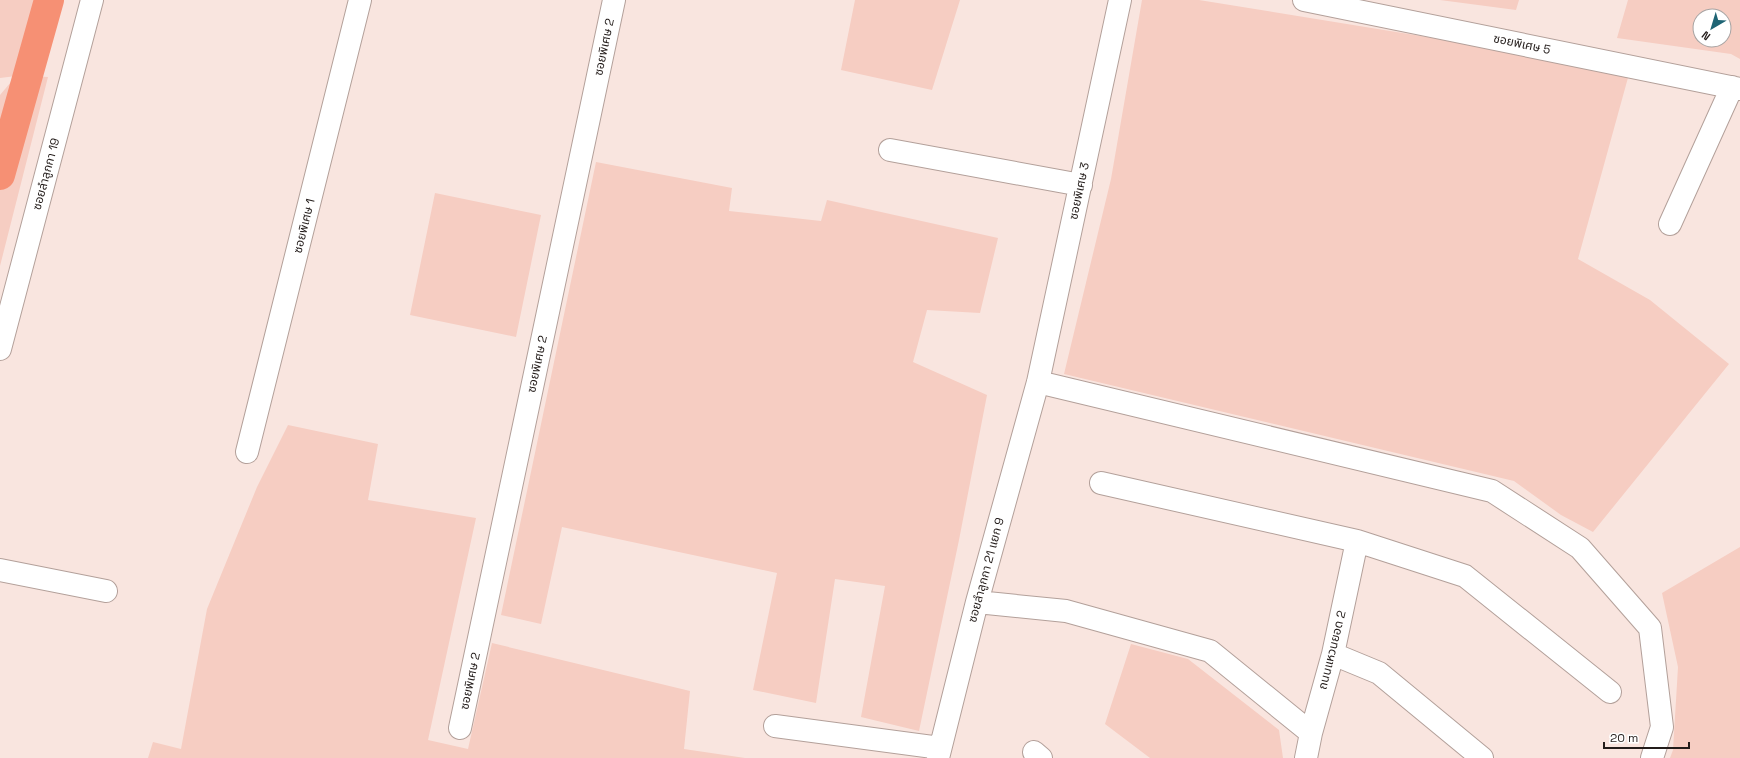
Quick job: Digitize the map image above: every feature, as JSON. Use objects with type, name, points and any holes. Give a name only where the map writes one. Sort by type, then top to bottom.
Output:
[{"type":"street","name":"ซอยลำลูกกา 19","points":[[0,349],[92,0]]},
{"type":"street","name":"ซอยพิเศษ 1","points":[[247,452],[360,0]]},
{"type":"street","name":"ซอยพิเศษ 2","points":[[460,728],[614,0]]},
{"type":"street","name":"ซอยพิเศษ 3","points":[[1038,382],[1120,0]]},
{"type":"street","name":"ซอยพิเศษ 5","points":[[1304,0],[1736,88]]},
{"type":"street","points":[[1670,224],[1736,88]]},
{"type":"street","points":[[890,150],[1081,184]]},
{"type":"street","points":[[1038,382],[1492,491],[1580,548],[1650,628],[1662,727],[1655,749]]},
{"type":"street","name":"ซอยลำลูกกา 21 แยก 9","points":[[939,753],[977,602],[1038,382]]},
{"type":"street","points":[[1101,483],[1356,541],[1465,576],[1610,692]]},
{"type":"street","name":"ถนนแหวนยอด 2","points":[[1306,758],[1311,733],[1333,654],[1356,541]]},
{"type":"street","points":[[0,570],[106,591]]},
{"type":"street","points":[[977,602],[1066,611],[1210,651],[1311,733]]},
{"type":"street","points":[[1333,654],[1379,672],[1482,758]]},
{"type":"street","points":[[775,726],[939,753]]},
{"type":"shaded area","points":[[0,0],[37,0],[16,75],[48,77],[0,266],[0,95],[16,76],[0,78]]},
{"type":"shaded area","points":[[855,0],[960,0],[932,90],[841,70]]},
{"type":"shaded area","points":[[1142,0],[1199,0],[1507,50],[1629,74],[1578,259],[1650,300],[1729,364],[1593,532],[1561,515],[1514,481],[1064,374],[1111,179]]},
{"type":"shaded area","points":[[1440,0],[1519,0],[1516,10]]},
{"type":"shaded area","points":[[1628,0],[1740,0],[1740,59],[1731,54],[1617,38]]},
{"type":"shaded area","points":[[596,162],[732,188],[729,211],[821,221],[827,200],[998,238],[980,313],[927,310],[913,362],[987,395],[959,540],[919,731],[861,717],[885,586],[835,579],[816,703],[753,690],[777,573],[562,527],[541,624],[501,615]]},
{"type":"shaded area","points":[[435,193],[541,215],[516,337],[410,315]]},
{"type":"shaded area","points":[[288,425],[378,444],[368,500],[476,518],[428,740],[468,749],[492,643],[690,691],[684,749],[745,758],[148,758],[153,742],[181,749],[207,609],[257,487]]},
{"type":"shaded area","points":[[1740,547],[1740,758],[1670,758],[1673,750],[1678,667],[1662,593]]},
{"type":"shaded area","points":[[1131,644],[1188,659],[1279,730],[1283,758],[1150,758],[1105,724]]},
{"type":"waterway","points":[[0,175],[49,0]]}]
